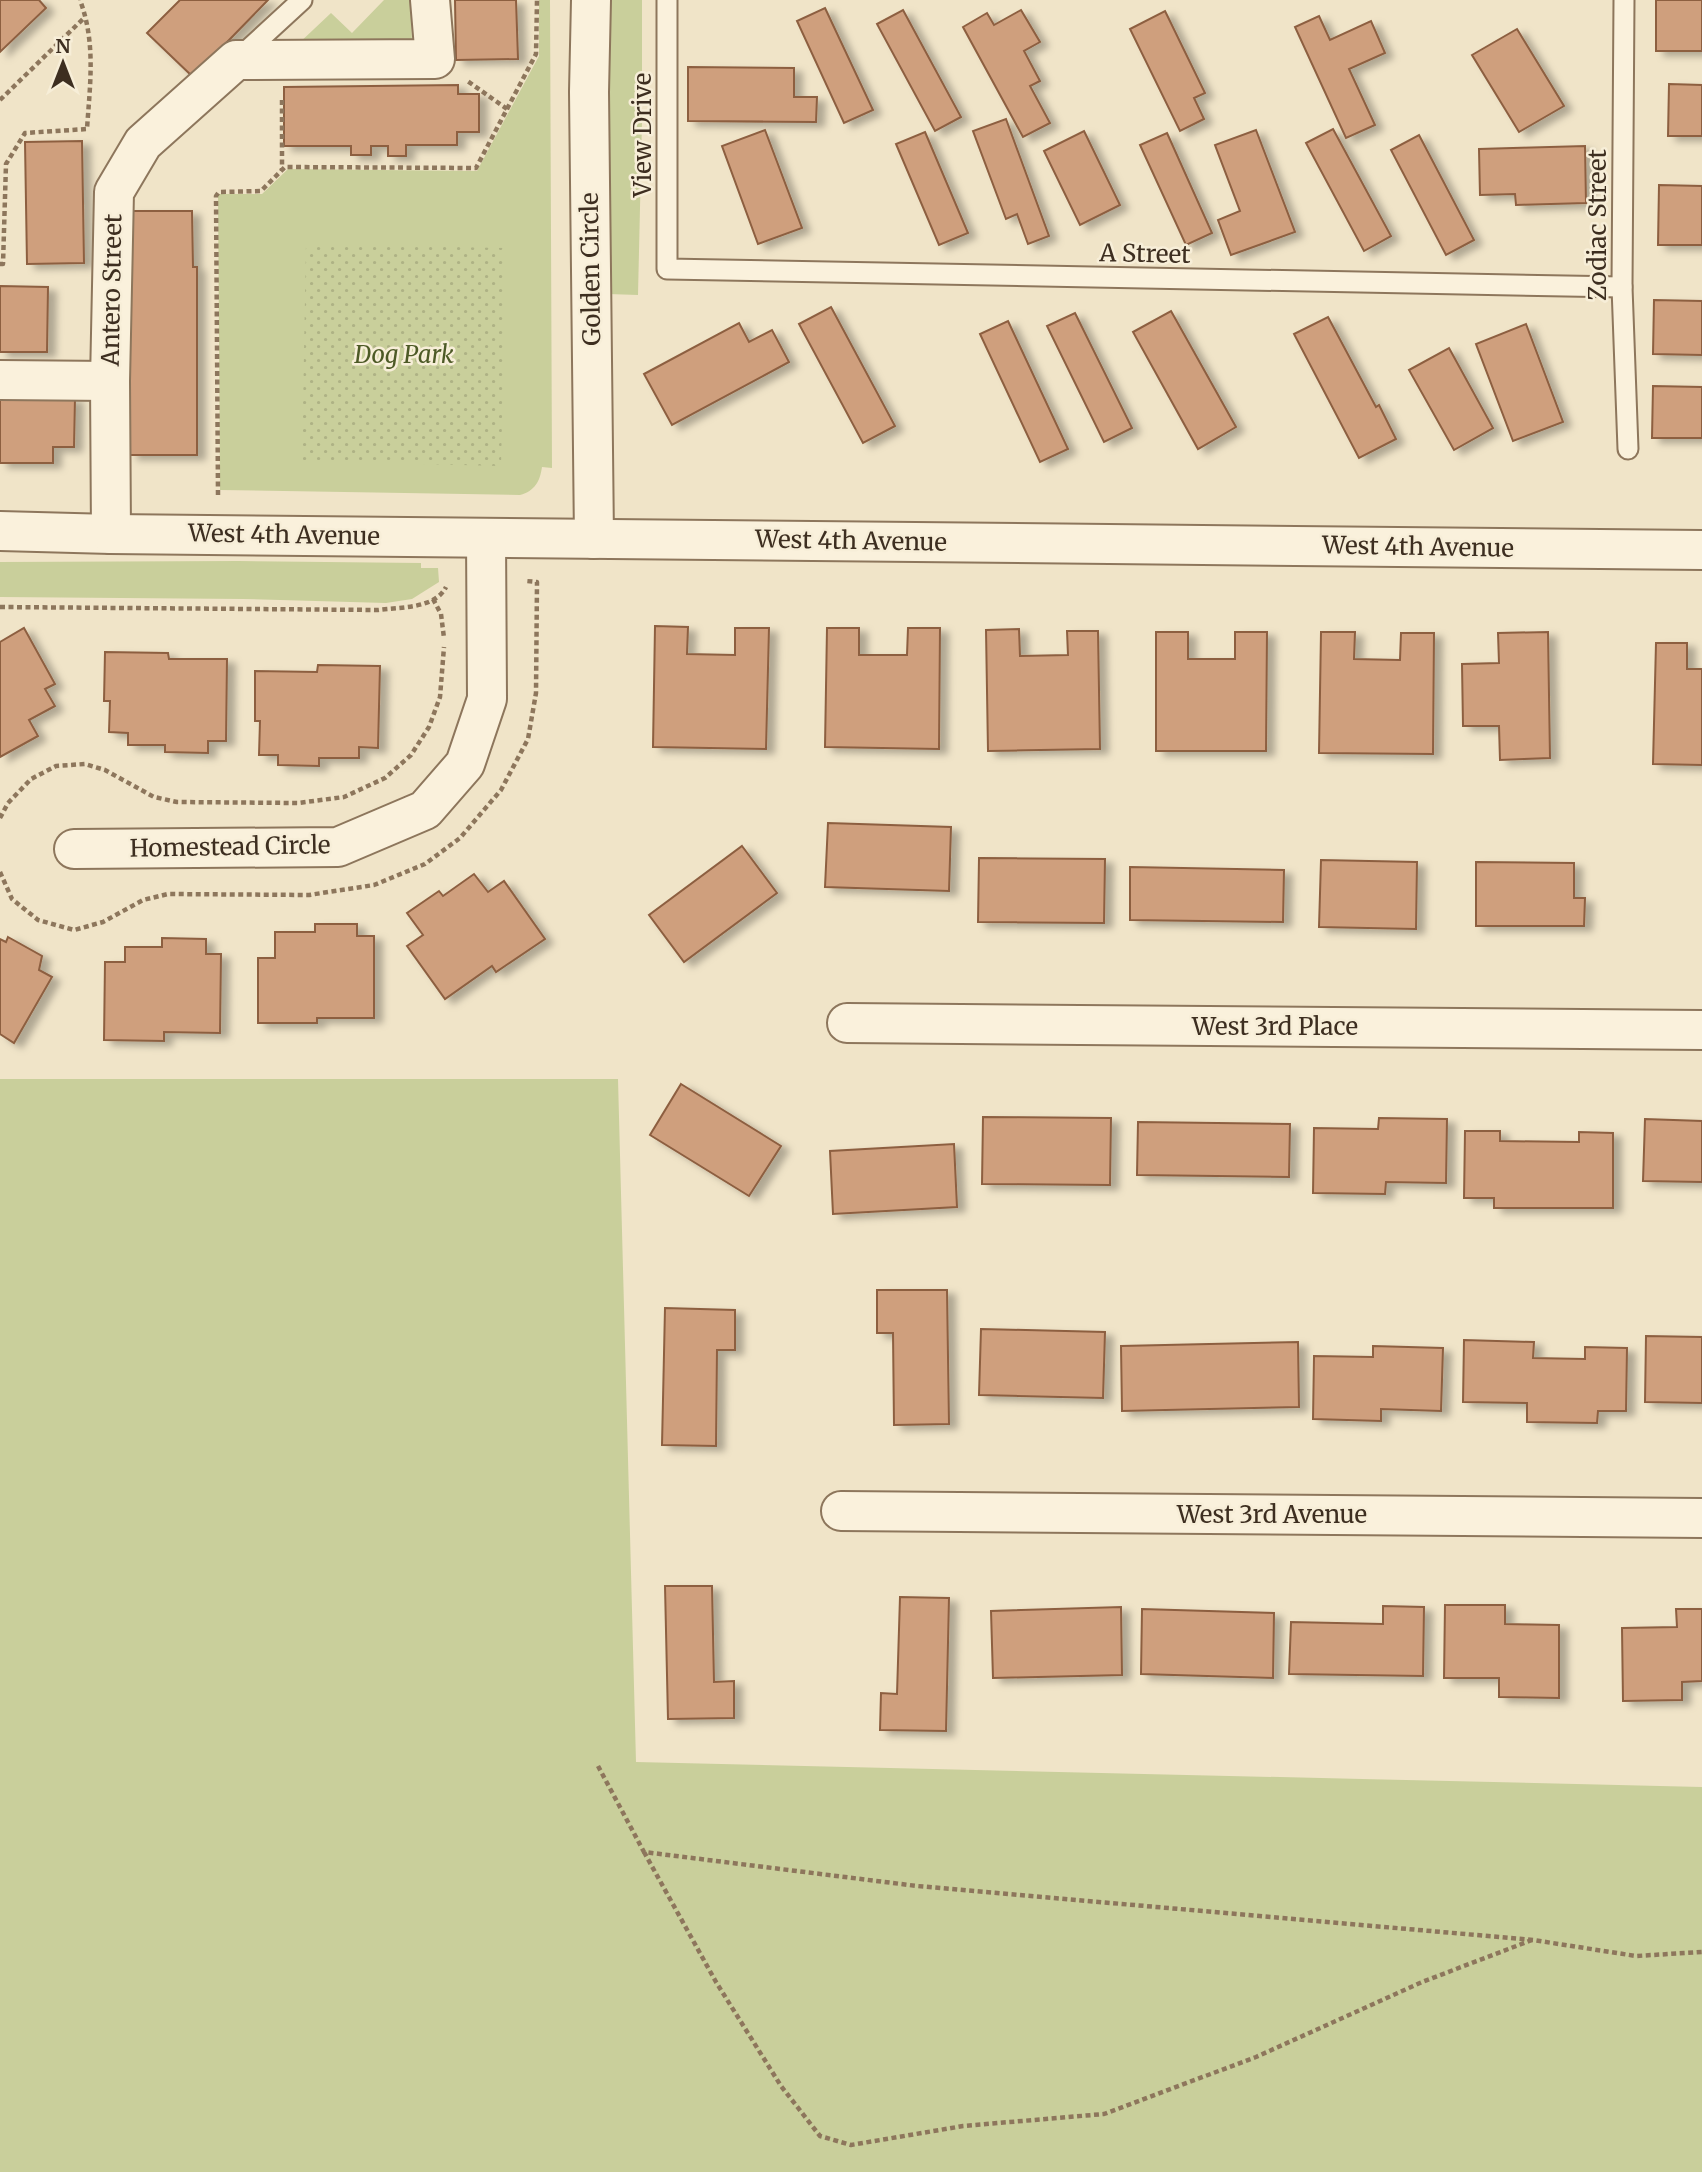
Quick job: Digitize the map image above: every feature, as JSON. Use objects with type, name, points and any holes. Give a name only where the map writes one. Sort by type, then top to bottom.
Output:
[{"type":"street","points":[[236,60],[435,60],[430,0]]},
{"type":"street","name":"Golden Circle","points":[[590,0],[594,539]]},
{"type":"street","name":"Antero Street","points":[[111,534],[110,381],[114,192],[143,143],[236,60]]},
{"type":"street","points":[[0,380],[110,381]]},
{"type":"street","name":"West 4th Avenue","points":[[0,531],[1702,550]]},
{"type":"street","name":"Homestead Circle","points":[[74,849],[338,847],[425,810],[465,764],[487,699],[486,538]]},
{"type":"street","name":"West 3rd Place","points":[[847,1023],[1702,1030]]},
{"type":"street","name":"West 3rd Avenue","points":[[841,1511],[1702,1518]]},
{"type":"lane","points":[[236,60],[302,0]]},
{"type":"lane","name":"View Drive","points":[[667,0],[667,269]]},
{"type":"lane","name":"Zodiac Street","points":[[1624,0],[1622,287],[1628,449]]},
{"type":"lane","name":"A Street","points":[[667,269],[1622,287]]},
{"type":"path","points":[[0,264],[3,264],[6,164],[25,133],[86,128],[92,62],[86,17],[80,0]]},
{"type":"path","points":[[218,495],[216,196],[219,192],[261,191],[285,167],[475,168],[536,54],[537,0]]},
{"type":"path","points":[[0,100],[86,17]]},
{"type":"path","points":[[282,60],[282,171]]},
{"type":"path","points":[[435,60],[507,109]]},
{"type":"path","points":[[0,607],[378,610],[426,603],[433,599],[441,614],[444,641],[440,697],[429,727],[411,755],[385,778],[344,797],[298,803],[177,802],[154,797],[105,770],[85,764],[56,766],[31,779],[8,803],[0,818]]},
{"type":"path","points":[[598,1766],[716,1982],[781,2086],[820,2136],[851,2145],[963,2126],[1104,2114],[1256,2057],[1422,1982],[1533,1940]]},
{"type":"path","points":[[644,1852],[917,1886],[1533,1940],[1636,1956],[1702,1952]]},
{"type":"green space","points":[[384,0],[411,0],[412,44],[296,46],[331,13],[352,33]]},
{"type":"green space","points":[[539,0],[550,0],[552,468],[542,467],[536,485],[520,495],[220,490],[218,194],[262,194],[288,169],[477,171],[539,56]]},
{"type":"green space","points":[[606,0],[642,0],[638,295],[608,294]]},
{"type":"green space","name":"Dog Park","points":[[306,244],[506,248],[501,466],[302,461]]},
{"type":"green space","points":[[0,562],[421,563],[421,568],[438,568],[439,582],[412,599],[386,603],[0,597]]},
{"type":"green space","points":[[0,1079],[618,1079],[636,1762],[1702,1787],[1702,2172],[0,2172]]},
{"type":"building","points":[[0,0],[39,0],[46,8],[0,52]]},
{"type":"building","points":[[180,0],[268,0],[193,77],[147,33]]},
{"type":"building","points":[[455,0],[516,0],[518,59],[456,60]]},
{"type":"building","points":[[1656,0],[1702,0],[1702,51],[1656,51]]},
{"type":"building","points":[[825,8],[873,110],[844,123],[797,21]]},
{"type":"building","points":[[903,10],[961,117],[935,131],[877,24]]},
{"type":"building","points":[[1021,10],[1040,42],[1024,51],[1040,81],[1030,86],[1050,123],[1023,137],[963,27],[987,13],[994,25]]},
{"type":"building","points":[[1165,11],[1205,93],[1194,98],[1204,119],[1180,131],[1130,29]]},
{"type":"building","points":[[1319,16],[1330,40],[1371,21],[1385,53],[1349,69],[1375,125],[1346,138],[1295,27]]},
{"type":"building","points":[[1517,29],[1564,106],[1519,132],[1472,55]]},
{"type":"building","points":[[688,67],[794,68],[794,97],[817,97],[816,122],[688,121]]},
{"type":"building","points":[[1669,84],[1702,85],[1702,136],[1668,136]]},
{"type":"building","points":[[458,85],[458,94],[479,94],[479,132],[457,132],[457,145],[406,145],[406,156],[388,156],[388,146],[371,146],[371,155],[351,155],[351,146],[284,146],[284,87]]},
{"type":"building","points":[[1006,119],[1049,236],[1028,244],[1017,214],[1006,219],[973,131]]},
{"type":"building","points":[[1333,129],[1391,236],[1364,251],[1306,143]]},
{"type":"building","points":[[765,130],[802,228],[758,244],[722,146]]},
{"type":"building","points":[[1256,130],[1295,232],[1231,255],[1218,220],[1240,211],[1215,145]]},
{"type":"building","points":[[1084,131],[1120,205],[1080,225],[1044,151]]},
{"type":"building","points":[[925,132],[968,233],[939,245],[896,144]]},
{"type":"building","points":[[1167,133],[1212,233],[1186,245],[1140,145]]},
{"type":"building","points":[[1419,135],[1474,240],[1446,255],[1391,150]]},
{"type":"building","points":[[82,141],[84,263],[27,264],[25,142]]},
{"type":"building","points":[[1585,146],[1586,203],[1516,205],[1515,194],[1480,195],[1479,149]]},
{"type":"building","points":[[1659,185],[1702,186],[1702,245],[1658,245]]},
{"type":"building","points":[[130,211],[192,211],[193,267],[197,267],[197,455],[130,455]]},
{"type":"building","points":[[0,286],[48,287],[47,352],[0,352]]},
{"type":"building","points":[[1654,300],[1702,301],[1702,355],[1653,354]]},
{"type":"building","points":[[831,307],[895,426],[863,443],[799,324]]},
{"type":"building","points":[[1171,311],[1236,427],[1198,449],[1133,332]]},
{"type":"building","points":[[1075,313],[1132,428],[1104,442],[1047,326]]},
{"type":"building","points":[[1328,317],[1396,439],[1359,458],[1294,334]]},
{"type":"building","points":[[1008,321],[1068,449],[1040,462],[980,334]]},
{"type":"building","points":[[739,323],[749,342],[772,330],[789,362],[672,425],[644,374]]},
{"type":"building","points":[[1526,324],[1563,422],[1513,441],[1476,344]]},
{"type":"building","points":[[1449,348],[1493,428],[1454,450],[1409,370]]},
{"type":"building","points":[[1653,386],[1702,387],[1702,438],[1652,438]]},
{"type":"building","points":[[0,398],[75,398],[74,447],[53,447],[53,463],[0,463]]},
{"type":"building","points":[[655,626],[688,627],[687,654],[735,655],[735,628],[769,628],[766,749],[653,747]]},
{"type":"building","points":[[24,628],[55,684],[45,689],[55,706],[29,720],[38,736],[0,757],[0,642]]},
{"type":"building","points":[[827,628],[859,628],[859,655],[907,655],[908,628],[940,628],[939,749],[825,747]]},
{"type":"building","points":[[1019,629],[1020,656],[1068,655],[1067,631],[1098,631],[1100,749],[988,751],[986,630]]},
{"type":"building","points":[[1156,632],[1188,632],[1188,659],[1235,659],[1235,632],[1267,632],[1266,751],[1156,751]]},
{"type":"building","points":[[1321,632],[1355,632],[1354,659],[1400,660],[1401,633],[1434,633],[1433,754],[1319,753]]},
{"type":"building","points":[[1548,632],[1550,758],[1500,760],[1499,726],[1463,726],[1462,664],[1499,663],[1498,633]]},
{"type":"building","points":[[1656,643],[1687,643],[1687,669],[1702,669],[1702,765],[1653,764]]},
{"type":"building","points":[[105,652],[168,653],[169,659],[227,659],[226,741],[208,741],[208,753],[165,752],[165,745],[128,745],[128,733],[109,732],[110,701],[104,701]]},
{"type":"building","points":[[318,665],[380,666],[378,748],[359,747],[359,758],[319,758],[319,766],[278,765],[278,755],[259,755],[260,721],[255,721],[255,671],[317,672]]},
{"type":"building","points":[[828,823],[951,827],[949,891],[825,887]]},
{"type":"building","points":[[742,846],[777,893],[684,962],[649,915]]},
{"type":"building","points":[[979,858],[1105,859],[1104,923],[978,922]]},
{"type":"building","points":[[1321,860],[1417,862],[1416,929],[1319,927]]},
{"type":"building","points":[[1476,862],[1574,863],[1574,898],[1585,898],[1584,926],[1476,926]]},
{"type":"building","points":[[1130,867],[1284,870],[1283,922],[1130,920]]},
{"type":"building","points":[[474,874],[488,892],[504,881],[545,939],[496,972],[492,966],[445,999],[407,946],[423,935],[407,913],[439,891],[443,896]]},
{"type":"building","points":[[315,924],[357,924],[357,936],[374,936],[374,1018],[317,1018],[317,1023],[258,1023],[258,958],[275,958],[275,932],[315,932]]},
{"type":"building","points":[[8,937],[42,956],[39,970],[52,977],[14,1043],[0,1034],[0,939],[6,942]]},
{"type":"building","points":[[162,938],[206,939],[206,954],[221,954],[220,1033],[164,1032],[164,1041],[104,1040],[105,962],[125,962],[125,947],[162,947]]},
{"type":"building","points":[[681,1084],[781,1146],[749,1196],[650,1135]]},
{"type":"building","points":[[983,1117],[1111,1118],[1110,1185],[982,1184]]},
{"type":"building","points":[[1379,1118],[1447,1119],[1446,1183],[1386,1182],[1385,1194],[1313,1193],[1314,1128],[1378,1129]]},
{"type":"building","points":[[1645,1119],[1702,1121],[1702,1182],[1643,1181]]},
{"type":"building","points":[[1138,1122],[1290,1124],[1289,1177],[1137,1175]]},
{"type":"building","points":[[1465,1131],[1500,1131],[1500,1141],[1579,1142],[1579,1132],[1613,1133],[1613,1208],[1494,1208],[1494,1198],[1464,1198]]},
{"type":"building","points":[[954,1144],[957,1207],[833,1214],[830,1151]]},
{"type":"building","points":[[877,1290],[947,1290],[949,1424],[894,1425],[893,1333],[877,1333]]},
{"type":"building","points":[[665,1308],[735,1310],[735,1350],[717,1350],[716,1446],[662,1445]]},
{"type":"building","points":[[981,1329],[1105,1332],[1103,1398],[979,1395]]},
{"type":"building","points":[[1646,1336],[1702,1337],[1702,1403],[1645,1402]]},
{"type":"building","points":[[1464,1340],[1534,1342],[1533,1358],[1585,1359],[1585,1347],[1627,1348],[1626,1411],[1598,1411],[1597,1423],[1527,1422],[1527,1403],[1463,1402]]},
{"type":"building","points":[[1298,1342],[1299,1407],[1122,1411],[1121,1346]]},
{"type":"building","points":[[1373,1346],[1443,1348],[1441,1411],[1381,1409],[1381,1421],[1313,1419],[1314,1356],[1373,1357]]},
{"type":"building","points":[[665,1586],[712,1586],[714,1682],[734,1681],[734,1718],[668,1719]]},
{"type":"building","points":[[900,1597],[949,1598],[946,1731],[880,1730],[881,1693],[897,1694]]},
{"type":"building","points":[[1445,1605],[1505,1605],[1505,1624],[1559,1625],[1559,1698],[1499,1697],[1499,1678],[1444,1678]]},
{"type":"building","points":[[1383,1606],[1424,1607],[1423,1676],[1289,1674],[1291,1622],[1383,1624]]},
{"type":"building","points":[[1121,1607],[1122,1675],[993,1678],[991,1611]]},
{"type":"building","points":[[1142,1609],[1274,1613],[1273,1678],[1141,1674]]},
{"type":"building","points":[[1676,1609],[1702,1609],[1702,1681],[1682,1682],[1682,1700],[1623,1701],[1622,1628],[1677,1627]]}]
